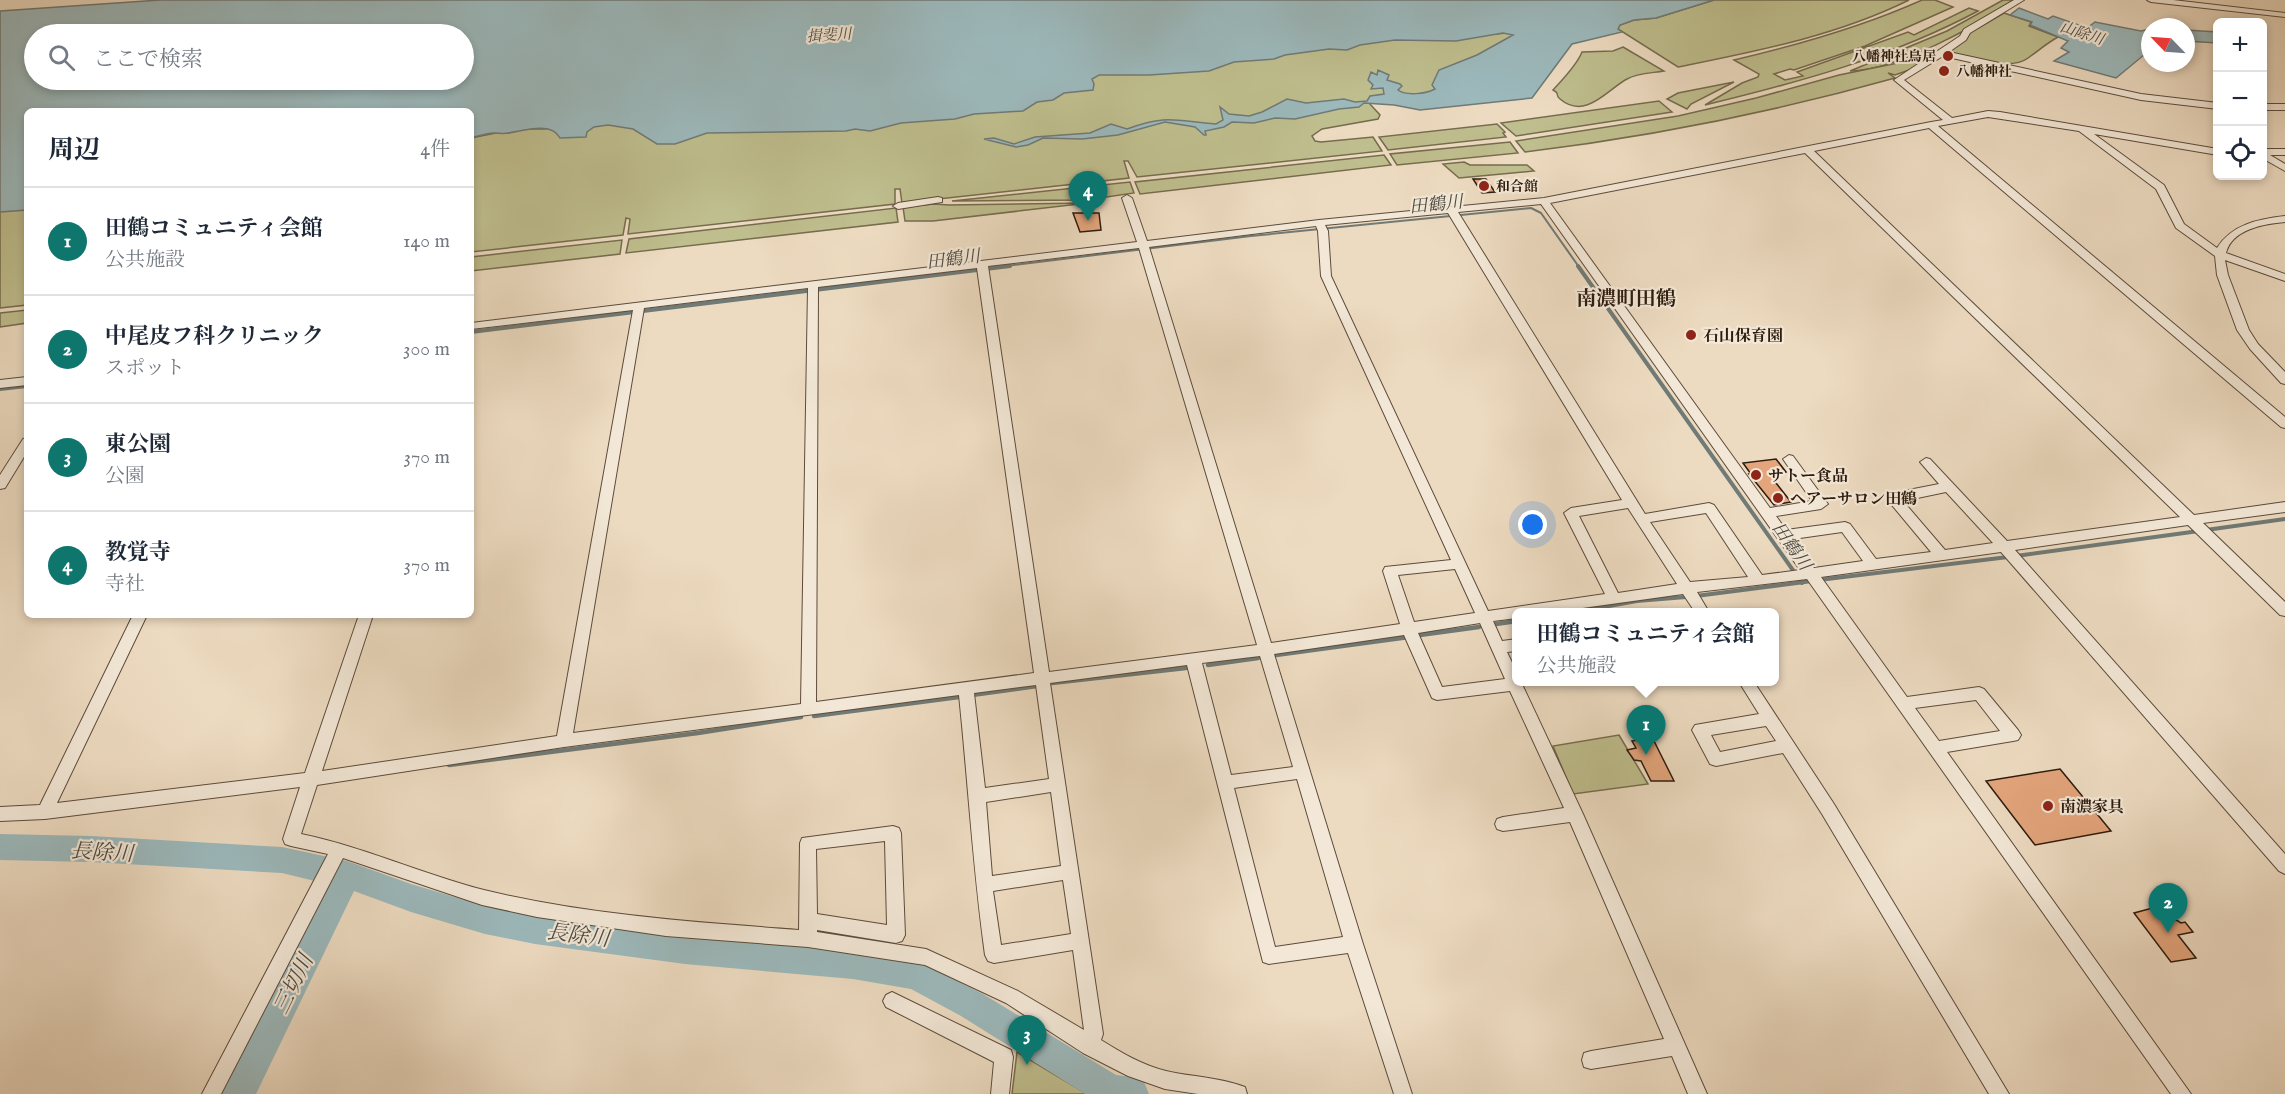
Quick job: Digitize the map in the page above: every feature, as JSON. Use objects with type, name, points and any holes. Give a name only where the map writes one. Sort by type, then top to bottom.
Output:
[{"type":"street","points":[[1950,121],[1898,80],[1916,71],[1963,38],[1967,31],[2020,0]]},
{"type":"street","points":[[2151,0],[2285,15]]},
{"type":"street","points":[[2241,0],[2253,11]]},
{"type":"street","points":[[1942,52],[1951,56],[2141,97],[2213,106]]},
{"type":"street","points":[[2267,107],[2285,107]]},
{"type":"street","points":[[1934,124],[1988,114],[2000,115],[2213,151]]},
{"type":"street","points":[[474,326],[638,310],[1321,226],[1544,201],[1931,125],[2285,424]]},
{"type":"street","points":[[2082,129],[2160,187],[2180,226],[2221,255],[2285,278]]},
{"type":"street","points":[[1807,149],[2285,611]]},
{"type":"street","points":[[2267,153],[2285,152]]},
{"type":"street","points":[[2267,156],[2285,168]]},
{"type":"street","points":[[1127,198],[1145,248],[1354,944],[1403,1094]]},
{"type":"street","points":[[898,206],[938,200]]},
{"type":"street","points":[[1544,201],[2182,1094]]},
{"type":"street","points":[[1453,213],[1631,503],[1699,608]]},
{"type":"street","points":[[2282,374],[2245,334],[2230,292],[2225,286],[2220,260],[2224,243],[2236,232],[2250,225],[2285,219]]},
{"type":"street","points":[[1321,226],[1326,276],[1512,677]]},
{"type":"street","points":[[982,268],[1094,1034],[1090,1046]]},
{"type":"street","points":[[808,710],[813,289]]},
{"type":"street","points":[[564,741],[638,310]]},
{"type":"street","points":[[0,384],[24,381]]},
{"type":"street","points":[[0,484],[24,447]]},
{"type":"street","points":[[1767,513],[1821,504],[1789,459]]},
{"type":"street","points":[[1926,462],[2009,551],[2285,866]]},
{"type":"street","points":[[1941,554],[1893,498],[1947,487]]},
{"type":"street","points":[[1614,598],[1571,513],[1631,503]]},
{"type":"street","points":[[1564,608],[1686,588],[1786,576],[1812,577],[1872,564],[1941,554],[2009,551],[2285,507]]},
{"type":"street","points":[[1641,519],[1710,508],[1758,580]]},
{"type":"street","points":[[1783,535],[1845,527],[1872,564]]},
{"type":"street","points":[[1459,564],[1390,571],[1408,627],[1437,694],[1512,684]]},
{"type":"street","points":[[0,814],[45,812],[310,779],[564,741],[1043,679],[1512,614]]},
{"type":"street","points":[[45,812],[139,618]]},
{"type":"street","points":[[365,618],[291,839],[482,897],[537,909],[666,928],[808,939],[927,957],[1012,997],[1128,1067],[1165,1080],[1201,1085],[1238,1094]]},
{"type":"street","points":[[1498,647],[1512,646]]},
{"type":"street","points":[[1193,658],[1269,956],[1354,944]]},
{"type":"street","points":[[1516,686],[1698,1094]]},
{"type":"street","points":[[1749,686],[2000,1094]]},
{"type":"street","points":[[966,689],[978,796],[984,885],[994,955],[1080,941]]},
{"type":"street","points":[[1904,704],[1979,693],[2013,735],[1935,748]]},
{"type":"street","points":[[1770,719],[1700,730],[1716,759],[1787,746]]},
{"type":"street","points":[[1225,783],[1302,772]]},
{"type":"street","points":[[978,796],[1058,784]]},
{"type":"street","points":[[1503,824],[1575,814]]},
{"type":"street","points":[[808,939],[808,843],[893,833],[896,934],[809,921]]},
{"type":"street","points":[[211,1094],[337,853]]},
{"type":"street","points":[[984,885],[1069,872]]},
{"type":"street","points":[[892,1001],[1004,1057],[1000,1094]]},
{"type":"street","points":[[1591,1060],[1675,1046]]},
{"type":"shaded area","points":[[1714,0],[1909,0],[1881,13],[1825,33],[1678,67],[1618,29],[1620,25],[1634,20],[1656,18]]},
{"type":"shaded area","points":[[1922,0],[1935,0],[1953,7],[1865,46],[1794,70],[1774,74],[1785,80],[1803,76],[1797,72],[1908,32],[1914,35],[1969,8],[1978,11],[1912,42],[1845,67],[1705,105],[1742,83],[1758,77],[1759,74],[1734,60],[1830,34],[1876,19]]},
{"type":"shaded area","points":[[2003,0],[2016,0],[1958,34],[1913,55],[1870,69],[1850,71],[1947,31]]},
{"type":"shaded area","points":[[2004,13],[2031,22],[2029,26],[2058,37],[2028,58],[2011,64],[1976,60],[1946,52],[1959,39]]},
{"type":"shaded area","points":[[1541,31],[1439,90],[1412,96],[1402,95],[1369,103],[1380,115],[1378,119],[1322,129],[1312,136],[1315,141],[1321,142],[1373,137],[1382,151],[1137,177],[1128,161],[1124,161],[1129,178],[902,203],[900,189],[895,189],[895,204],[628,234],[630,219],[626,218],[623,235],[474,252],[474,137],[522,129],[543,129],[1084,74],[1353,42]]},
{"type":"shaded area","points":[[1623,47],[1664,71],[1631,77],[1588,105],[1570,105],[1560,99],[1557,92],[1553,90],[1573,67],[1582,52],[1613,51]]},
{"type":"shaded area","points":[[1932,56],[1912,71],[1895,75],[1888,73],[1895,78],[1804,102],[1711,122],[1618,139],[1525,152],[1516,141],[1678,116],[1756,98],[1839,75]]},
{"type":"shaded area","points":[[1734,82],[1691,104],[1687,109],[1667,99],[1678,93]]},
{"type":"shaded area","points":[[1659,101],[1672,112],[1516,136],[1501,123]]},
{"type":"shaded area","points":[[1497,124],[1505,132],[1503,133],[1506,137],[1388,150],[1379,137]]},
{"type":"shaded area","points":[[1510,142],[1518,153],[1397,165],[1390,154]]},
{"type":"shaded area","points":[[1384,155],[1391,165],[1140,194],[1135,182]]},
{"type":"shaded area","points":[[1464,162],[1470,165],[1527,165],[1534,171],[1459,178],[1443,164]]},
{"type":"shaded area","points":[[1130,182],[1134,193],[1086,200],[952,201]]},
{"type":"shaded area","points":[[0,184],[24,184],[24,305],[0,308]]},
{"type":"shaded area","points":[[1088,203],[933,221],[905,221],[903,207],[934,204]]},
{"type":"shaded area","points":[[896,208],[898,222],[626,253],[629,239]]},
{"type":"shaded area","points":[[622,240],[620,254],[474,271],[474,257]]},
{"type":"shaded area","points":[[24,310],[24,323],[0,327],[0,313]]},
{"type":"shaded area","points":[[1619,735],[1648,784],[1573,794],[1553,746]]},
{"type":"shaded area","points":[[1017,1052],[1087,1094],[1012,1094]]},
{"type":"water","name":"揖斐川","points":[[160,0],[1714,0],[1656,18],[1634,20],[1620,25],[1618,29],[1622,32],[1572,44],[1532,98],[1420,110],[1364,103],[1359,107],[1295,119],[1275,118],[1254,123],[1232,122],[1224,127],[1205,131],[1206,135],[1195,127],[1165,122],[1118,135],[1082,139],[1043,138],[1028,145],[1016,147],[984,139],[994,138],[1014,144],[1035,137],[1090,133],[1111,124],[1127,129],[1162,120],[1216,124],[1223,120],[1220,107],[1229,114],[1249,116],[1287,99],[1306,103],[1344,99],[1355,102],[1367,101],[1370,96],[1384,94],[1383,88],[1371,89],[1373,85],[1368,80],[1371,72],[1377,75],[1378,70],[1389,75],[1387,80],[1400,84],[1402,86],[1398,90],[1402,92],[1416,94],[1427,92],[1435,89],[1432,85],[1439,70],[1477,55],[1513,35],[1503,33],[1456,41],[1395,40],[1360,45],[1347,50],[1329,49],[1285,55],[1274,59],[1234,62],[1209,71],[1149,75],[1099,75],[1092,79],[1093,90],[1064,93],[1053,100],[1037,102],[1023,111],[974,114],[955,119],[901,123],[870,131],[855,129],[707,133],[675,144],[657,144],[633,129],[608,125],[594,127],[587,132],[586,137],[560,138],[550,130],[536,128],[474,137],[474,108],[24,108],[24,210],[0,212],[0,11]]},
{"type":"water","name":"山除川","points":[[2019,8],[2048,19],[2053,16],[2087,28],[2095,22],[2141,31],[2141,57],[2116,78],[2054,61],[2069,52],[2061,48],[2068,41],[2030,25],[2032,22],[2010,15]]},
{"type":"water","points":[[2195,31],[2213,32],[2213,43],[2195,42]]},
{"type":"building","name":"和合館","points":[[1473,179],[1486,179],[1495,192],[1482,193]]},
{"type":"building","points":[[1073,213],[1099,213],[1101,230],[1080,232]]},
{"type":"building","name":"サトー食品","points":[[1776,459],[1786,472],[1769,474],[1791,502],[1774,505],[1743,463]]},
{"type":"building","points":[[1652,737],[1674,781],[1651,781],[1641,761],[1634,760],[1627,750],[1636,748],[1632,741]]},
{"type":"building","name":"南濃家具","points":[[2060,769],[2111,831],[2035,845],[1986,781]]},
{"type":"building","points":[[2156,907],[2164,918],[2170,916],[2181,923],[2185,922],[2193,932],[2178,935],[2196,958],[2171,962],[2134,913]]},
{"type":"waterway","name":"田鶴川","points":[[997,267],[1251,236],[1531,208],[1541,213],[1579,267]]},
{"type":"waterway","name":"田鶴川","points":[[474,332],[1010,266]]},
{"type":"waterway","name":"田鶴川","points":[[1578,266],[1802,582]]},
{"type":"waterway","name":"田鶴川","points":[[0,389],[24,386]]},
{"type":"waterway","name":"田鶴川","points":[[2206,530],[2285,519]]},
{"type":"waterway","name":"田鶴川","points":[[2016,556],[2199,531]]},
{"type":"waterway","name":"田鶴川","points":[[1819,580],[2008,557]]},
{"type":"waterway","name":"田鶴川","points":[[1802,582],[1812,581]]},
{"type":"waterway","points":[[1696,596],[1802,582]]},
{"type":"waterway","points":[[1598,608],[1637,601],[1686,597]]},
{"type":"waterway","points":[[1496,624],[1512,622]]},
{"type":"waterway","points":[[1420,635],[1479,627]]},
{"type":"waterway","points":[[1276,655],[1409,637]]},
{"type":"waterway","points":[[1208,665],[1258,658]]},
{"type":"waterway","points":[[1052,683],[1186,668]]},
{"type":"waterway","points":[[972,695],[1037,686]]},
{"type":"waterway","points":[[814,716],[959,697]]},
{"type":"waterway","points":[[449,765],[698,733],[801,717]]},
{"type":"waterway","name":"長除川","points":[[0,847],[91,849],[282,860],[347,875]]},
{"type":"waterway","name":"三切川","points":[[238,1094],[347,875]]},
{"type":"waterway","name":"長除川","points":[[347,875],[411,898],[485,920],[535,930],[685,949],[853,964],[915,975],[972,1005],[1111,1091],[1132,1094]]},
{"type":"place","name":"八幡神社鳥居","points":[[1948,56]]},
{"type":"place","name":"八幡神社","points":[[1944,71]]},
{"type":"place","name":"和合館","points":[[1484,186]]},
{"type":"place","name":"教覚寺","points":[[1088,221]]},
{"type":"place","name":"石山保育園","points":[[1691,335]]},
{"type":"place","name":"サトー食品","points":[[1756,475]]},
{"type":"place","name":"ヘアーサロン田鶴","points":[[1778,498]]},
{"type":"place","name":"田鶴コミュニティ会館","points":[[1646,755]]},
{"type":"place","name":"南濃家具","points":[[2048,806]]},
{"type":"place","name":"中尾皮フ科クリニック","points":[[2168,933]]},
{"type":"place","name":"東公園","points":[[1027,1065]]},
{"type":"district","name":"南濃町田鶴","points":[[1626,298]]}]
